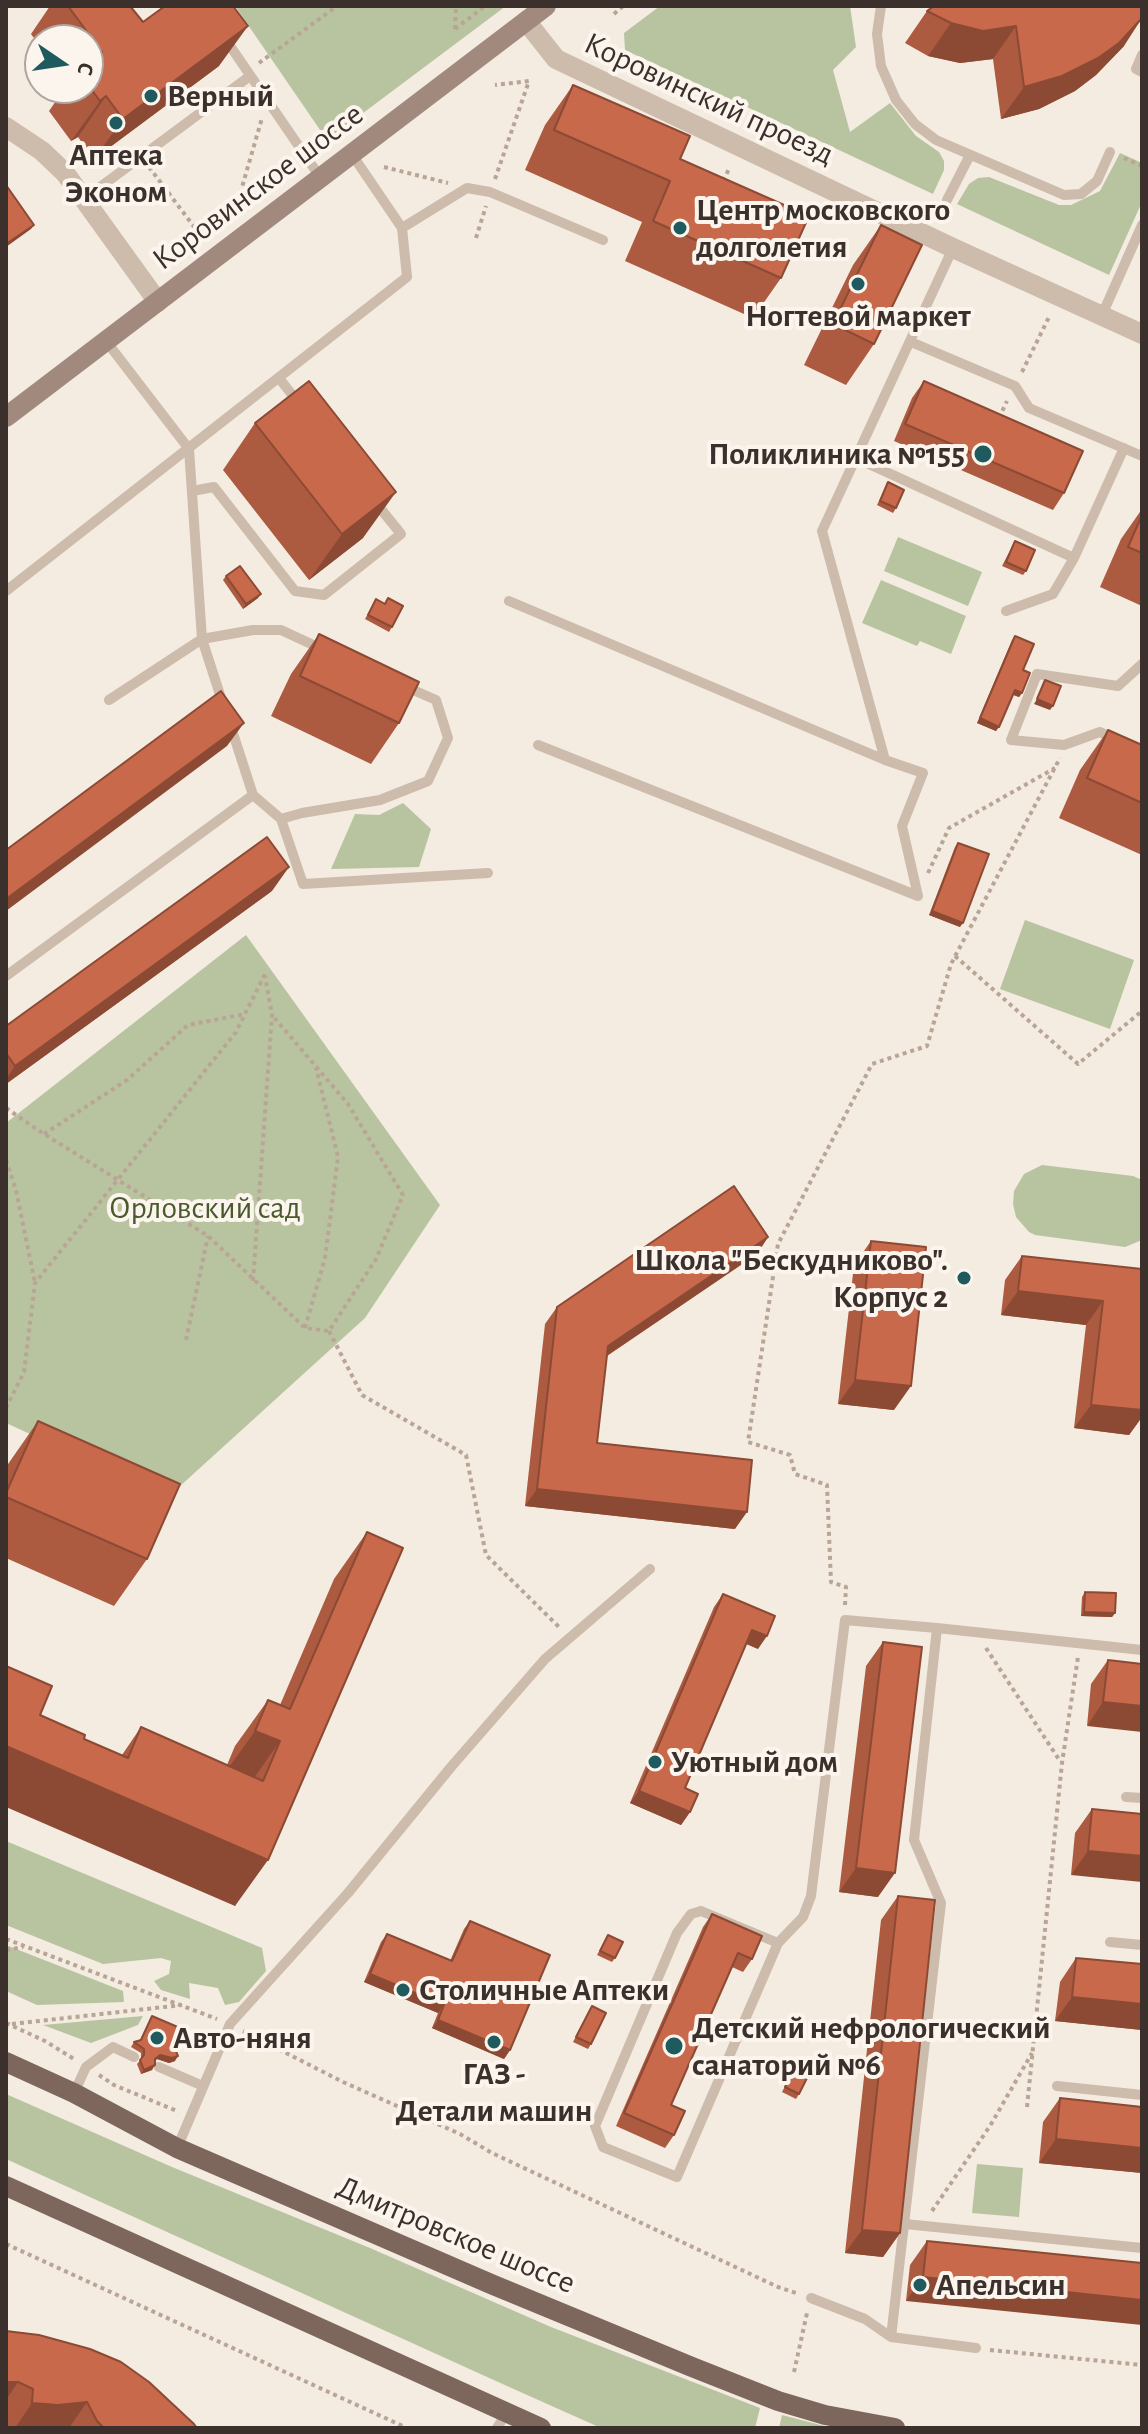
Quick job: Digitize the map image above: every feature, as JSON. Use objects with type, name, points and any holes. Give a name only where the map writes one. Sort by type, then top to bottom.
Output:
[{"type":"main road","name":"Коровинское шоссе","points":[[6,417],[546,6]]},
{"type":"main road","name":"Дмитровское шоссе","points":[[6,2062],[74,2093],[177,2148],[491,2284],[778,2401],[825,2415],[895,2428]]},
{"type":"main road","points":[[6,2186],[502,2420],[541,2428]]},
{"type":"street","name":"Коровинский проезд","points":[[526,21],[556,59],[953,248],[1142,334]]},
{"type":"street","points":[[6,127],[42,151],[65,173],[158,302]]},
{"type":"lane","points":[[881,6],[877,34],[881,66],[896,100],[915,124],[936,140],[1064,195],[1081,194],[1097,181],[1110,152]]},
{"type":"lane","points":[[221,32],[320,177]]},
{"type":"lane","points":[[1142,55],[1136,69],[1142,72]]},
{"type":"lane","points":[[84,199],[249,74]]},
{"type":"lane","points":[[6,591],[407,277],[402,228],[351,153]]},
{"type":"lane","points":[[947,200],[970,155]]},
{"type":"lane","points":[[402,228],[467,188],[490,192],[603,240]]},
{"type":"lane","points":[[1102,315],[1142,225]]},
{"type":"lane","points":[[885,760],[822,531],[858,459],[953,248]]},
{"type":"lane","points":[[106,341],[189,449],[202,639],[253,795],[281,819],[303,884],[488,873]]},
{"type":"lane","points":[[911,342],[1015,386],[1029,408],[1142,456]]},
{"type":"lane","points":[[279,378],[307,414]]},
{"type":"lane","points":[[1006,611],[1053,594],[1074,558],[1124,448]]},
{"type":"lane","points":[[858,459],[1074,558]]},
{"type":"lane","points":[[192,491],[214,487],[295,591],[324,595],[401,534],[373,498]]},
{"type":"lane","points":[[509,601],[885,760],[923,773],[902,826],[918,896]]},
{"type":"lane","points":[[109,700],[202,639],[253,630],[281,630],[337,656]]},
{"type":"lane","points":[[1128,746],[1100,732],[1064,745],[1011,740],[1037,674],[1118,686],[1142,664]]},
{"type":"lane","points":[[281,819],[380,800],[428,781],[448,738],[436,700],[394,681]]},
{"type":"lane","points":[[538,745],[918,896]]},
{"type":"lane","points":[[6,976],[253,795]]},
{"type":"lane","points":[[177,2148],[230,2024],[348,1893],[538,1667],[650,1569]]},
{"type":"lane","points":[[778,1943],[701,1911],[691,1914],[677,1933],[595,2126],[603,2147],[677,2177],[778,1943],[803,1917],[811,1896],[845,1620],[1142,1650]]},
{"type":"lane","points":[[891,2337],[941,1903],[914,1840],[937,1628]]},
{"type":"lane","points":[[1126,1797],[1142,1798]]},
{"type":"lane","points":[[1110,1942],[1142,1945]]},
{"type":"lane","points":[[74,2093],[86,2067],[113,2047],[134,2057]]},
{"type":"lane","points":[[159,2067],[203,2086]]},
{"type":"lane","points":[[1057,2086],[1142,2095]]},
{"type":"lane","points":[[905,2224],[1142,2248]]},
{"type":"lane","points":[[811,2298],[865,2319],[891,2337],[976,2348]]},
{"type":"path","points":[[249,74],[337,6]]},
{"type":"path","points":[[456,6],[455,29],[485,6]]},
{"type":"path","points":[[614,14],[623,6]]},
{"type":"path","points":[[476,238],[529,81],[495,85]]},
{"type":"path","points":[[238,201],[267,101]]},
{"type":"path","points":[[1110,152],[1142,166]]},
{"type":"path","points":[[142,156],[198,232]]},
{"type":"path","points":[[384,167],[467,188]]},
{"type":"path","points":[[722,182],[729,169]]},
{"type":"path","points":[[845,1620],[846,1587],[831,1582],[827,1485],[795,1474],[790,1455],[748,1442],[778,1244],[872,1064],[927,1046],[955,956],[1057,767],[1064,745]]},
{"type":"path","points":[[918,896],[949,828],[1057,767]]},
{"type":"path","points":[[955,956],[1078,1064],[1142,1011]]},
{"type":"path","points":[[35,1283],[236,1032],[265,974],[272,1015],[253,1281]]},
{"type":"path","points":[[44,1134],[127,1080],[188,1025],[245,1014]]},
{"type":"path","points":[[272,1015],[348,1104],[403,1195],[376,1259],[329,1331]]},
{"type":"path","points":[[305,1328],[325,1258],[338,1157],[315,1065]]},
{"type":"path","points":[[6,1108],[208,1236],[305,1328],[329,1331]]},
{"type":"path","points":[[6,1160],[16,1190],[35,1283],[24,1372],[6,1408]]},
{"type":"path","points":[[186,1340],[208,1236]]},
{"type":"path","points":[[329,1331],[362,1395],[466,1455],[486,1555],[569,1637]]},
{"type":"path","points":[[975,1632],[1062,1763]]},
{"type":"path","points":[[1027,2107],[1062,1763],[1080,1643]]},
{"type":"path","points":[[6,1939],[230,2024],[520,2166],[778,2287],[811,2298],[794,2372]]},
{"type":"path","points":[[6,1950],[26,1947]]},
{"type":"path","points":[[6,2023],[184,2005]]},
{"type":"path","points":[[922,2225],[990,2126],[1033,2051]]},
{"type":"path","points":[[6,2244],[407,2428]]},
{"type":"path","points":[[976,2348],[1142,2365]]},
{"type":"green space","points":[[235,6],[506,6],[327,140]]},
{"type":"green space","points":[[660,6],[850,6],[856,47],[833,70],[850,132],[890,103],[916,136],[939,152],[944,161],[944,170],[933,194],[625,50],[624,33]]},
{"type":"green space","points":[[1120,153],[1142,163],[1142,202],[1109,275],[957,204],[969,184],[978,178],[989,177],[1059,205],[1071,205],[1100,191]]},
{"type":"green space","points":[[898,537],[982,572],[968,606],[884,571]]},
{"type":"green space","points":[[881,580],[966,616],[951,654],[920,641],[917,646],[862,623]]},
{"type":"green space","points":[[403,803],[431,829],[419,867],[331,869],[355,814],[379,815]]},
{"type":"green space","points":[[1025,920],[1134,960],[1110,1029],[1000,989]]},
{"type":"green space","name":"Орловский сад","points":[[246,935],[440,1205],[365,1318],[168,1497],[6,1423],[6,1123]]},
{"type":"green space","points":[[1042,1165],[1133,1176],[1142,1180],[1142,1240],[1125,1247],[1029,1232],[1016,1217],[1014,1191],[1024,1174]]},
{"type":"green space","points":[[6,1841],[262,1948],[266,1971],[239,2002],[225,2005],[218,1988],[189,1983],[190,1999],[161,1990],[154,1981],[169,1974],[171,1961],[161,1958],[103,1964],[6,1925]]},
{"type":"green space","points":[[6,1945],[123,1991],[124,2002],[37,2005],[6,1991]]},
{"type":"green space","points":[[143,2016],[138,2025],[91,2043],[43,2025]]},
{"type":"green space","points":[[6,2094],[551,2327],[760,2408],[755,2428],[601,2428],[6,2159]]},
{"type":"green space","points":[[977,2164],[1023,2168],[1019,2217],[972,2213]]},
{"type":"green space","points":[[782,2415],[832,2428],[779,2428]]},
{"type":"building","points":[[68,6],[130,6],[143,22],[165,6],[233,6],[248,26],[123,119],[106,96],[104,98],[104,24],[81,24]]},
{"type":"building","points":[[934,6],[1142,6],[1142,18],[1119,43],[1098,58],[1062,76],[1024,87],[1016,26],[983,31],[951,23],[927,11]]},
{"type":"building","points":[[573,85],[690,136],[680,159],[809,216],[781,278],[653,221],[670,181],[554,130]]},
{"type":"building","points":[[6,185],[34,225],[6,244]]},
{"type":"building","points":[[881,225],[922,245],[874,344],[833,324]]},
{"type":"building","points":[[309,381],[396,492],[342,534],[255,423]]},
{"type":"building","points":[[924,381],[1083,451],[1064,493],[905,424]]},
{"type":"building","points":[[888,482],[904,490],[896,508],[880,501]]},
{"type":"building","points":[[1142,515],[1142,553],[1128,547]]},
{"type":"building","points":[[1015,541],[1035,550],[1026,571],[1006,562]]},
{"type":"building","points":[[240,566],[261,594],[246,604],[226,576]]},
{"type":"building","points":[[388,598],[403,606],[392,627],[368,615],[376,599],[385,604]]},
{"type":"building","points":[[319,634],[419,682],[399,723],[300,676]]},
{"type":"building","points":[[1015,636],[1034,644],[1023,670],[1030,673],[1022,693],[1015,690],[999,727],[980,718]]},
{"type":"building","points":[[1045,680],[1061,686],[1053,706],[1037,699]]},
{"type":"building","points":[[221,691],[244,723],[6,899],[6,850]]},
{"type":"building","points":[[1108,730],[1142,745],[1142,803],[1087,778]]},
{"type":"building","points":[[267,837],[289,867],[15,1066],[6,1053],[6,1026]]},
{"type":"building","points":[[958,843],[989,854],[963,923],[932,911]]},
{"type":"building","points":[[734,1186],[768,1237],[608,1346],[597,1443],[752,1460],[747,1512],[537,1489],[557,1307]]},
{"type":"building","points":[[871,1241],[926,1247],[911,1386],[855,1380]]},
{"type":"building","points":[[1022,1256],[1142,1269],[1142,1410],[1091,1405],[1103,1301],[1018,1291]]},
{"type":"building","points":[[38,1421],[180,1484],[147,1559],[6,1497]]},
{"type":"building","points":[[367,1532],[403,1548],[268,1860],[6,1746],[6,1666],[52,1686],[40,1715],[85,1735],[84,1739],[128,1758],[141,1727],[263,1781],[280,1741],[255,1731],[268,1700],[290,1709]]},
{"type":"building","points":[[1085,1592],[1116,1593],[1115,1613],[1084,1612]]},
{"type":"building","points":[[723,1594],[775,1616],[767,1636],[752,1630],[685,1788],[698,1794],[690,1812],[639,1791]]},
{"type":"building","points":[[883,1642],[922,1647],[895,1873],[856,1868]]},
{"type":"building","points":[[1108,1660],[1142,1664],[1142,1706],[1103,1702]]},
{"type":"building","points":[[1092,1809],[1142,1814],[1142,1856],[1088,1851]]},
{"type":"building","points":[[898,1896],[935,1900],[900,2233],[862,2230]]},
{"type":"building","points":[[712,1914],[762,1936],[752,1959],[738,1953],[671,2105],[685,2111],[674,2135],[624,2113]]},
{"type":"building","points":[[470,1921],[550,1955],[510,2050],[438,2020],[444,2005],[370,1974],[387,1934],[452,1961]]},
{"type":"building","points":[[608,1935],[623,1942],[615,1958],[600,1951]]},
{"type":"building","points":[[1076,1958],[1142,1964],[1142,2004],[1072,1997]]},
{"type":"building","points":[[592,2006],[606,2013],[591,2044],[576,2037]]},
{"type":"building","name":"Авто-няня","points":[[152,2016],[180,2028],[173,2043],[178,2056],[160,2055],[155,2059],[155,2065],[144,2070],[140,2060],[144,2049],[134,2042],[141,2040]]},
{"type":"building","points":[[793,2071],[807,2078],[799,2094],[785,2087]]},
{"type":"building","points":[[1060,2098],[1142,2107],[1142,2148],[1056,2139]]},
{"type":"building","points":[[927,2241],[1142,2263],[1142,2300],[923,2277]]},
{"type":"building","points":[[6,2331],[39,2335],[90,2349],[121,2362],[149,2382],[197,2428],[104,2428],[87,2402],[58,2405],[32,2403],[33,2389],[18,2382],[6,2382]]},
{"type":"place","name":"Верный","points":[[151,96]]},
{"type":"place","name":"Аптека Эконом","points":[[116,123]]},
{"type":"place","name":"Центр московского долголетия","points":[[680,228]]},
{"type":"place","name":"Ногтевой маркет","points":[[858,284]]},
{"type":"place","name":"Поликлиника №155","points":[[983,454]]},
{"type":"place","name":"Школа \"Бескудниково\". Корпус 2","points":[[964,1278]]},
{"type":"place","name":"Уютный дом","points":[[655,1762]]},
{"type":"place","name":"Столичные Аптеки","points":[[403,1990]]},
{"type":"place","name":"Авто-няня","points":[[157,2038]]},
{"type":"place","name":"ГАЗ - Детали машин","points":[[494,2042]]},
{"type":"place","name":"Детский нефрологический санаторий №6","points":[[674,2046]]},
{"type":"place","name":"Апельсин","points":[[920,2285]]}]
